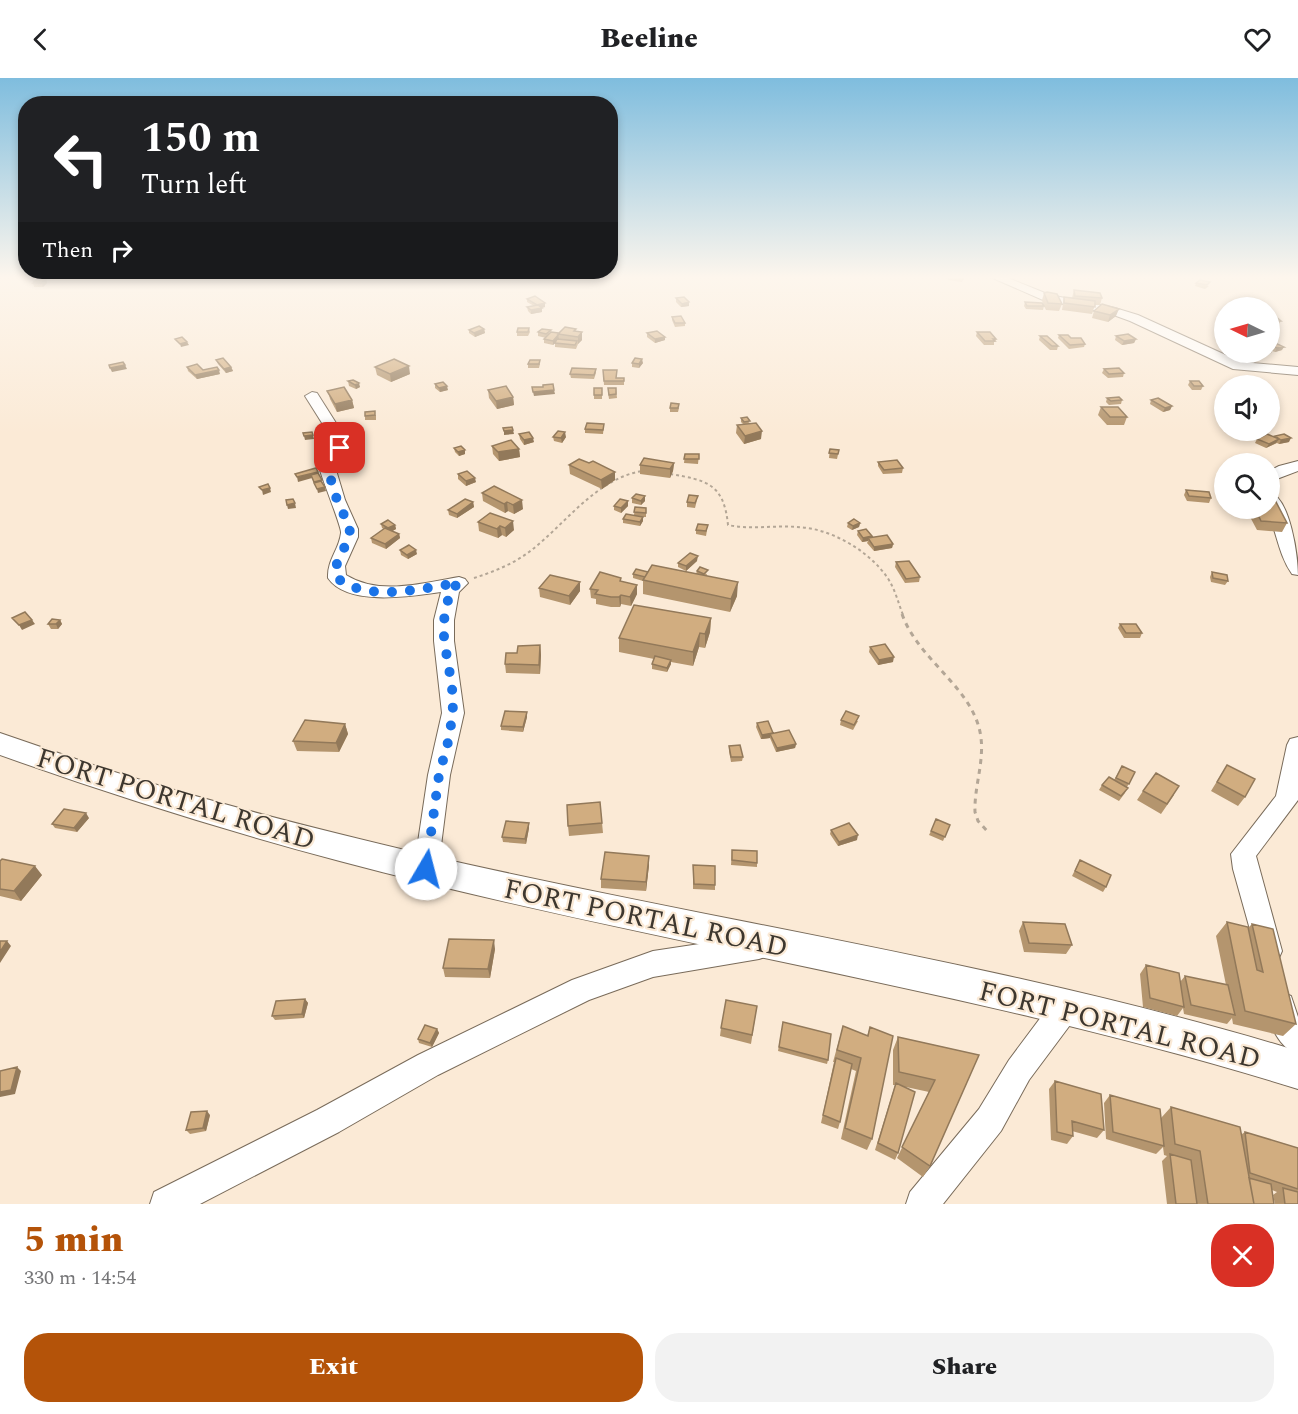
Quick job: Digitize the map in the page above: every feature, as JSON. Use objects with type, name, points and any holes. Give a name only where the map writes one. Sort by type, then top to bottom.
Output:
[{"type":"main road","name":"FORT PORTAL ROAD","points":[[0,744],[103,780],[216,814],[426,869],[1066,1007],[1220,1046],[1298,1070]]},
{"type":"street","points":[[1157,329],[1238,366],[1298,371]]},
{"type":"street","points":[[312,396],[341,442],[328,470],[337,500],[350,528],[349,537],[336,566],[337,578],[347,586],[368,591],[459,583]]},
{"type":"street","points":[[1280,471],[1298,466]]},
{"type":"street","points":[[1280,519],[1284,528],[1290,559],[1298,570]]},
{"type":"street","points":[[426,869],[439,775],[453,713],[452,686],[444,640],[444,620],[450,590],[459,583]]},
{"type":"street","points":[[1298,745],[1287,799],[1244,854],[1249,886],[1276,977],[1284,1021],[1298,1041]]},
{"type":"street","points":[[166,1204],[328,1121],[428,1065],[582,989],[653,964],[774,945]]},
{"type":"street","points":[[922,1204],[990,1120],[1019,1070],[1066,1007]]},
{"type":"path","points":[[459,583],[513,562],[530,552],[577,509],[618,478],[632,471],[646,471]]},
{"type":"path","points":[[666,474],[696,478],[709,482],[718,489],[728,510],[728,525],[741,529],[792,526],[822,531],[870,558],[885,573],[914,641],[968,702],[977,717],[982,759],[974,808],[977,819],[989,833]]},
{"type":"building","points":[[473,329],[484,329],[474,333],[469,330]]},
{"type":"building","points":[[518,329],[529,329],[528,332],[517,332]]},
{"type":"building","points":[[542,329],[551,330],[546,334],[538,332]]},
{"type":"building","points":[[563,329],[576,329],[574,331],[582,332],[578,337],[558,334]]},
{"type":"building","points":[[657,331],[665,337],[655,339],[647,333]]},
{"type":"building","points":[[551,332],[559,334],[553,341],[544,339]]},
{"type":"building","points":[[977,332],[990,332],[996,339],[985,341]]},
{"type":"building","points":[[1128,334],[1136,339],[1124,341],[1116,336]]},
{"type":"building","points":[[1059,335],[1081,338],[1085,344],[1070,345]]},
{"type":"building","points":[[1040,336],[1047,336],[1058,346],[1052,346]]},
{"type":"building","points":[[182,337],[187,342],[180,344],[175,339]]},
{"type":"building","points":[[557,339],[577,341],[575,345],[555,343]]},
{"type":"building","points":[[223,358],[231,367],[224,369],[216,360]]},
{"type":"building","points":[[635,358],[642,359],[639,364],[632,363]]},
{"type":"building","points":[[394,359],[409,366],[390,374],[375,367]]},
{"type":"building","points":[[530,360],[540,360],[539,364],[528,364]]},
{"type":"building","points":[[123,362],[125,365],[110,368],[109,365]]},
{"type":"building","points":[[197,364],[203,370],[217,367],[219,370],[195,375],[187,367]]},
{"type":"building","points":[[572,368],[596,369],[594,375],[570,374]]},
{"type":"building","points":[[1119,368],[1124,373],[1109,374],[1104,369]]},
{"type":"building","points":[[603,370],[617,370],[616,378],[624,378],[624,381],[604,381]]},
{"type":"building","points":[[353,380],[359,383],[355,385],[348,381]]},
{"type":"building","points":[[1190,381],[1199,381],[1203,386],[1194,386]]},
{"type":"building","points":[[443,382],[447,386],[439,388],[435,384]]},
{"type":"building","points":[[553,384],[554,390],[533,392],[532,387]]},
{"type":"building","points":[[506,386],[513,397],[496,401],[488,390]]},
{"type":"building","points":[[344,387],[352,400],[335,404],[327,391]]},
{"type":"building","points":[[594,388],[602,388],[602,395],[594,395]]},
{"type":"building","points":[[608,388],[616,388],[616,394],[609,395]]},
{"type":"building","points":[[1119,397],[1122,400],[1111,401],[1107,398]]},
{"type":"building","points":[[1158,398],[1172,406],[1165,408],[1151,400]]},
{"type":"building","points":[[671,403],[679,404],[678,408],[670,408]]},
{"type":"building","points":[[1101,407],[1118,407],[1127,417],[1110,417]]},
{"type":"building","points":[[375,411],[375,415],[365,416],[365,412]]},
{"type":"building","points":[[747,417],[750,421],[744,422],[741,418]]},
{"type":"building","points":[[587,423],[604,424],[603,430],[585,429]]},
{"type":"building","points":[[756,423],[762,431],[745,436],[737,425]]},
{"type":"building","points":[[512,427],[513,430],[504,431],[503,428]]},
{"type":"building","points":[[324,431],[327,439],[317,441],[315,433]]},
{"type":"building","points":[[558,431],[565,432],[561,438],[553,437]]},
{"type":"building","points":[[312,432],[313,435],[304,436],[303,433]]},
{"type":"building","points":[[529,432],[533,438],[524,440],[519,434]]},
{"type":"building","points":[[1284,434],[1291,438],[1281,440],[1280,435]]},
{"type":"building","points":[[511,440],[519,449],[498,452],[492,446]]},
{"type":"building","points":[[461,446],[465,450],[458,452],[454,448]]},
{"type":"building","points":[[830,449],[839,450],[838,454],[829,453]]},
{"type":"building","points":[[685,454],[699,454],[699,459],[684,459]]},
{"type":"building","points":[[644,458],[674,463],[670,469],[640,465]]},
{"type":"building","points":[[579,459],[589,463],[593,461],[615,472],[601,480],[569,465]]},
{"type":"building","points":[[897,460],[903,468],[884,470],[878,462]]},
{"type":"building","points":[[316,468],[318,472],[297,477],[295,474]]},
{"type":"building","points":[[467,471],[475,478],[466,481],[458,474]]},
{"type":"building","points":[[318,473],[322,480],[314,482],[311,475]]},
{"type":"building","points":[[321,481],[325,487],[317,489],[314,483]]},
{"type":"building","points":[[268,484],[270,488],[262,490],[259,487]]},
{"type":"building","points":[[494,486],[522,500],[513,505],[507,502],[504,504],[482,493]]},
{"type":"building","points":[[1186,490],[1209,492],[1211,498],[1189,496]]},
{"type":"building","points":[[636,494],[645,496],[641,501],[632,498]]},
{"type":"building","points":[[689,495],[698,496],[695,503],[687,502]]},
{"type":"building","points":[[293,499],[295,503],[287,505],[286,500]]},
{"type":"building","points":[[465,499],[473,502],[457,514],[448,510]]},
{"type":"building","points":[[620,499],[628,501],[621,508],[614,506]]},
{"type":"building","points":[[635,507],[646,508],[646,513],[634,512]]},
{"type":"building","points":[[1280,510],[1287,523],[1261,521],[1260,519],[1280,519]]},
{"type":"building","points":[[490,513],[513,521],[505,528],[500,526],[497,529],[478,522]]},
{"type":"building","points":[[626,514],[643,517],[640,522],[623,519]]},
{"type":"building","points":[[854,519],[860,523],[853,526],[848,523]]},
{"type":"building","points":[[388,520],[395,525],[388,528],[381,524]]},
{"type":"building","points":[[698,524],[708,525],[706,531],[696,530]]},
{"type":"building","points":[[385,528],[399,534],[385,544],[371,538]]},
{"type":"building","points":[[866,529],[872,536],[863,538],[858,531]]},
{"type":"building","points":[[887,535],[893,544],[874,547],[868,538]]},
{"type":"building","points":[[409,545],[416,550],[407,555],[400,550]]},
{"type":"building","points":[[690,553],[698,556],[686,566],[678,563]]},
{"type":"building","points":[[909,561],[920,577],[906,579],[896,562]]},
{"type":"building","points":[[652,565],[738,582],[731,599],[643,580]]},
{"type":"building","points":[[700,567],[708,570],[704,574],[697,571]]},
{"type":"building","points":[[636,569],[648,572],[645,577],[633,574]]},
{"type":"building","points":[[600,572],[621,578],[620,581],[637,585],[630,597],[595,594],[598,590],[590,589]]},
{"type":"building","points":[[1212,572],[1227,575],[1228,581],[1213,578]]},
{"type":"building","points":[[550,575],[580,582],[569,596],[539,588]]},
{"type":"building","points":[[634,605],[711,618],[705,634],[700,633],[693,652],[619,638]]},
{"type":"building","points":[[25,612],[32,620],[19,625],[12,618]]},
{"type":"building","points":[[52,619],[60,620],[56,624],[48,624]]},
{"type":"building","points":[[1120,624],[1136,624],[1142,633],[1126,633]]},
{"type":"building","points":[[885,644],[894,657],[879,660],[870,647]]},
{"type":"building","points":[[540,645],[539,665],[505,664],[506,653],[517,653],[518,646]]},
{"type":"building","points":[[655,656],[671,660],[667,668],[652,664]]},
{"type":"building","points":[[505,711],[527,712],[523,727],[501,726]]},
{"type":"building","points":[[846,711],[859,716],[854,725],[841,720]]},
{"type":"building","points":[[305,720],[345,724],[336,743],[293,741]]},
{"type":"building","points":[[768,721],[773,733],[762,735],[757,723]]},
{"type":"building","points":[[789,730],[796,744],[777,748],[770,734]]},
{"type":"building","points":[[740,745],[743,757],[731,757],[729,746]]},
{"type":"building","points":[[1227,765],[1255,779],[1245,797],[1217,782]]},
{"type":"building","points":[[1122,766],[1135,772],[1129,784],[1116,778]]},
{"type":"building","points":[[1156,773],[1179,786],[1167,804],[1143,791]]},
{"type":"building","points":[[1109,777],[1128,788],[1121,796],[1102,785]]},
{"type":"building","points":[[600,802],[602,823],[568,826],[567,805]]},
{"type":"building","points":[[64,809],[86,813],[74,828],[52,824]]},
{"type":"building","points":[[936,819],[950,825],[945,837],[931,831]]},
{"type":"building","points":[[506,821],[529,823],[525,839],[502,837]]},
{"type":"building","points":[[849,823],[858,835],[839,842],[831,830]]},
{"type":"building","points":[[732,850],[757,851],[757,863],[732,860]]},
{"type":"building","points":[[605,852],[649,856],[646,882],[601,879]]},
{"type":"building","points":[[2,859],[35,866],[14,891],[0,889],[0,861]]},
{"type":"building","points":[[1080,860],[1111,875],[1106,887],[1075,871]]},
{"type":"building","points":[[693,865],[715,866],[715,885],[694,884]]},
{"type":"building","points":[[1023,922],[1065,924],[1072,945],[1029,943]]},
{"type":"building","points":[[1227,922],[1248,927],[1257,970],[1263,972],[1252,924],[1273,929],[1296,1024],[1245,1011]]},
{"type":"building","points":[[449,939],[494,940],[488,969],[443,968]]},
{"type":"building","points":[[0,941],[7,941],[0,952]]},
{"type":"building","points":[[1146,965],[1179,973],[1184,1007],[1150,998]]},
{"type":"building","points":[[1185,976],[1228,985],[1235,1015],[1191,1005]]},
{"type":"building","points":[[305,999],[302,1014],[272,1016],[276,1001]]},
{"type":"building","points":[[726,1000],[757,1006],[752,1035],[721,1028]]},
{"type":"building","points":[[783,1022],[831,1034],[828,1060],[779,1047]]},
{"type":"building","points":[[425,1025],[437,1029],[430,1043],[418,1039]]},
{"type":"building","points":[[843,1026],[868,1036],[870,1027],[893,1036],[872,1139],[845,1128],[861,1058],[837,1050]]},
{"type":"building","points":[[898,1037],[979,1055],[930,1166],[902,1147],[935,1080],[899,1072]]},
{"type":"building","points":[[836,1058],[852,1064],[840,1122],[823,1115]]},
{"type":"building","points":[[17,1067],[11,1090],[0,1092],[0,1071]]},
{"type":"building","points":[[1055,1081],[1101,1094],[1104,1130],[1072,1121],[1073,1136],[1057,1132]]},
{"type":"building","points":[[896,1083],[915,1092],[898,1153],[878,1143]]},
{"type":"building","points":[[1110,1095],[1160,1109],[1164,1146],[1113,1132]]},
{"type":"building","points":[[1171,1107],[1240,1127],[1254,1204],[1208,1204],[1200,1151],[1175,1144]]},
{"type":"building","points":[[207,1111],[203,1128],[186,1130],[191,1112]]},
{"type":"building","points":[[1245,1132],[1298,1148],[1298,1189],[1250,1173]]},
{"type":"building","points":[[1170,1154],[1191,1160],[1197,1204],[1176,1204]]},
{"type":"building","points":[[1249,1178],[1271,1184],[1274,1204],[1254,1204]]},
{"type":"building","points":[[1283,1188],[1298,1192],[1298,1204],[1285,1204]]},
{"type":"route","points":[[340,448],[329,465],[329,478],[350,528],[349,537],[336,566],[337,578],[347,586],[368,591],[392,591],[459,583],[450,590],[444,620],[444,640],[452,686],[453,713],[439,775],[426,869]]}]
